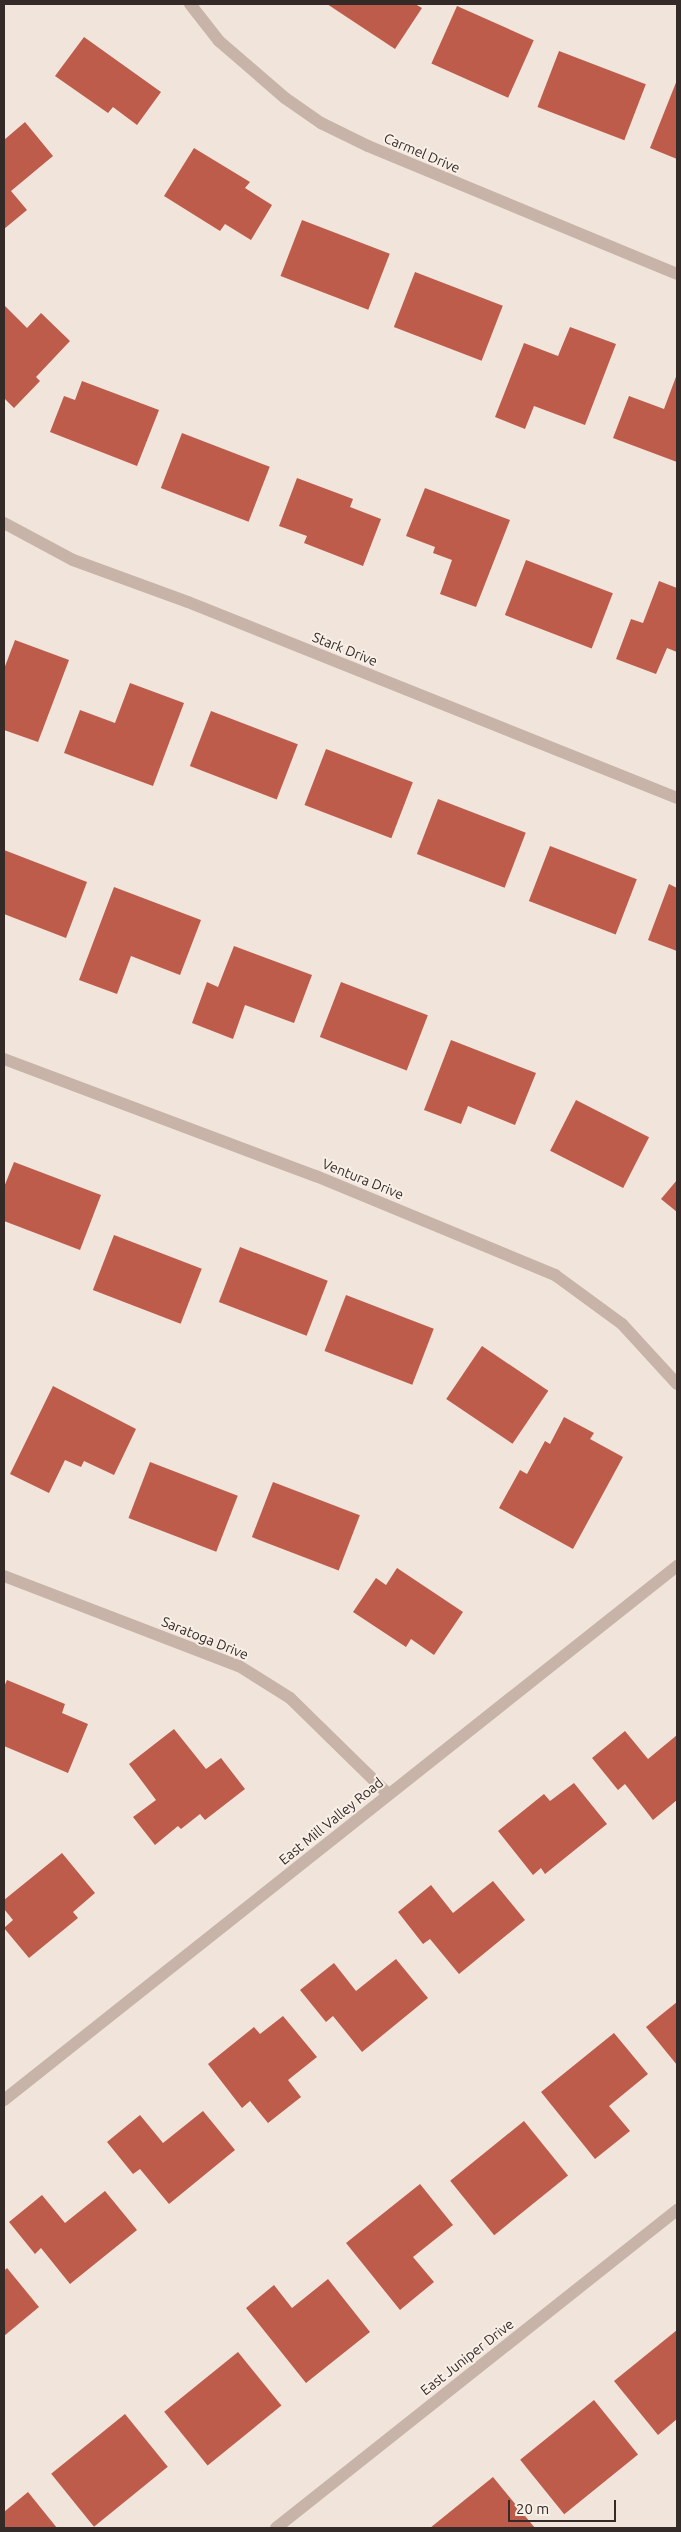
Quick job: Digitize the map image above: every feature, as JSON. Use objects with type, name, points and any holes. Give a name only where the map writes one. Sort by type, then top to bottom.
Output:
[{"type":"street","name":"Carmel Drive","points":[[190,4],[225,47],[285,98],[321,123],[368,146],[677,274]]},
{"type":"street","name":"Stark Drive","points":[[4,524],[73,560],[188,602],[677,798]]},
{"type":"street","name":"Ventura Drive","points":[[4,1059],[316,1176],[555,1275],[622,1324],[677,1384]]},
{"type":"street","name":"East Mill Valley Road","points":[[4,2100],[677,1566]]},
{"type":"street","name":"Saratoga Drive","points":[[4,1576],[239,1666],[290,1698],[388,1794]]},
{"type":"street","name":"East Juniper Drive","points":[[276,2528],[677,2210]]},
{"type":"building","points":[[327,4],[415,4],[422,8],[395,49]]},
{"type":"building","points":[[457,6],[534,40],[508,98],[431,64]]},
{"type":"building","points":[[84,37],[161,92],[137,125],[113,107],[108,113],[55,76]]},
{"type":"building","points":[[559,51],[646,84],[624,140],[537,107]]},
{"type":"building","points":[[677,80],[677,159],[650,148]]},
{"type":"building","points":[[25,122],[53,156],[11,191],[27,210],[4,229],[4,140]]},
{"type":"building","points":[[194,148],[250,182],[245,188],[272,205],[251,240],[225,224],[220,231],[164,196]]},
{"type":"building","points":[[302,220],[390,254],[368,310],[280,276]]},
{"type":"building","points":[[415,272],[503,306],[482,361],[394,327]]},
{"type":"building","points":[[4,305],[27,328],[41,313],[70,341],[36,377],[40,381],[14,408],[4,398]]},
{"type":"building","points":[[570,327],[616,344],[585,425],[534,406],[525,429],[495,417],[524,343],[558,356]]},
{"type":"building","points":[[677,374],[677,462],[613,438],[629,396],[664,409]]},
{"type":"building","points":[[82,381],[159,410],[137,466],[50,432],[64,396],[75,400]]},
{"type":"building","points":[[182,433],[270,467],[249,522],[161,488]]},
{"type":"building","points":[[297,478],[353,499],[350,507],[381,519],[363,566],[304,543],[307,536],[279,526]]},
{"type":"building","points":[[425,488],[510,520],[476,607],[440,594],[452,560],[433,553],[435,547],[406,536]]},
{"type":"building","points":[[526,560],[613,593],[592,648],[505,615]]},
{"type":"building","points":[[659,581],[677,588],[677,652],[667,648],[656,674],[616,659],[631,619],[643,623]]},
{"type":"building","points":[[15,640],[69,660],[38,742],[4,730],[4,669]]},
{"type":"building","points":[[130,683],[184,703],[153,786],[64,753],[80,710],[115,723]]},
{"type":"building","points":[[211,711],[298,744],[277,799],[190,766]]},
{"type":"building","points":[[326,749],[413,782],[391,838],[304,805]]},
{"type":"building","points":[[438,799],[526,833],[505,888],[417,854]]},
{"type":"building","points":[[550,846],[637,879],[616,934],[529,901]]},
{"type":"building","points":[[4,850],[87,882],[66,938],[4,914]]},
{"type":"building","points":[[669,884],[677,888],[677,951],[648,940]]},
{"type":"building","points":[[114,887],[201,920],[180,975],[131,956],[117,994],[79,980]]},
{"type":"building","points":[[234,946],[312,975],[294,1023],[245,1005],[233,1039],[192,1023],[207,982],[218,987]]},
{"type":"building","points":[[341,982],[428,1015],[407,1070],[320,1037]]},
{"type":"building","points":[[451,1040],[536,1073],[515,1125],[468,1106],[461,1124],[424,1110]]},
{"type":"building","points":[[576,1100],[649,1137],[623,1188],[550,1151]]},
{"type":"building","points":[[14,1162],[101,1195],[80,1250],[4,1221],[4,1187]]},
{"type":"building","points":[[677,1180],[677,1212],[661,1199]]},
{"type":"building","points":[[114,1235],[202,1269],[181,1324],[93,1290]]},
{"type":"building","points":[[240,1247],[328,1281],[307,1336],[219,1302]]},
{"type":"building","points":[[346,1295],[434,1329],[412,1385],[324,1351]]},
{"type":"building","points":[[482,1346],[548,1391],[513,1444],[446,1399]]},
{"type":"building","points":[[53,1386],[136,1429],[114,1475],[84,1461],[81,1467],[65,1460],[49,1493],[10,1474]]},
{"type":"building","points":[[564,1417],[594,1433],[590,1439],[623,1457],[573,1549],[499,1508],[520,1470],[527,1474],[545,1441],[550,1444]]},
{"type":"building","points":[[150,1462],[238,1496],[216,1552],[128,1518]]},
{"type":"building","points":[[273,1482],[360,1515],[339,1570],[252,1537]]},
{"type":"building","points":[[397,1568],[463,1612],[434,1655],[411,1639],[406,1647],[353,1612],[376,1578],[386,1585]]},
{"type":"building","points":[[7,1680],[65,1704],[62,1713],[88,1724],[68,1773],[4,1746],[4,1687]]},
{"type":"building","points":[[174,1729],[206,1769],[221,1758],[245,1789],[205,1820],[200,1814],[181,1829],[178,1826],[155,1845],[133,1817],[156,1800],[129,1764]]},
{"type":"building","points":[[625,1731],[648,1759],[677,1735],[677,1800],[653,1820],[625,1784],[618,1790],[592,1758]]},
{"type":"building","points":[[574,1783],[607,1824],[545,1874],[541,1868],[533,1875],[498,1831],[544,1794],[550,1801]]},
{"type":"building","points":[[62,1853],[95,1893],[73,1912],[78,1918],[29,1958],[4,1928],[13,1920],[4,1909],[4,1900]]},
{"type":"building","points":[[493,1881],[525,1920],[459,1974],[430,1939],[423,1944],[398,1912],[431,1885],[453,1913]]},
{"type":"building","points":[[396,1959],[428,1998],[362,2052],[333,2016],[326,2022],[300,1990],[334,1963],[356,1991]]},
{"type":"building","points":[[677,2002],[677,2065],[646,2027]]},
{"type":"building","points":[[283,2016],[317,2057],[288,2080],[301,2097],[268,2123],[250,2101],[242,2108],[208,2064],[254,2027],[260,2034]]},
{"type":"building","points":[[614,2033],[648,2074],[609,2106],[630,2131],[595,2159],[541,2092]]},
{"type":"building","points":[[203,2111],[235,2150],[169,2204],[140,2169],[133,2174],[107,2142],[140,2115],[163,2143]]},
{"type":"building","points":[[524,2121],[568,2175],[494,2235],[450,2181]]},
{"type":"building","points":[[420,2184],[453,2225],[413,2257],[434,2282],[400,2310],[346,2243]]},
{"type":"building","points":[[105,2191],[137,2230],[70,2284],[41,2248],[35,2254],[9,2222],[42,2195],[65,2223]]},
{"type":"building","points":[[7,2268],[39,2307],[4,2336],[4,2271]]},
{"type":"building","points":[[328,2279],[370,2332],[306,2383],[246,2308],[274,2285],[292,2308]]},
{"type":"building","points":[[677,2330],[677,2419],[658,2435],[614,2381]]},
{"type":"building","points":[[238,2352],[281,2406],[208,2465],[164,2412]]},
{"type":"building","points":[[594,2400],[638,2454],[564,2514],[520,2460]]},
{"type":"building","points":[[125,2414],[168,2467],[94,2527],[51,2474]]},
{"type":"building","points":[[493,2477],[535,2528],[430,2528]]},
{"type":"building","points":[[28,2492],[57,2528],[4,2528],[4,2512]]}]
